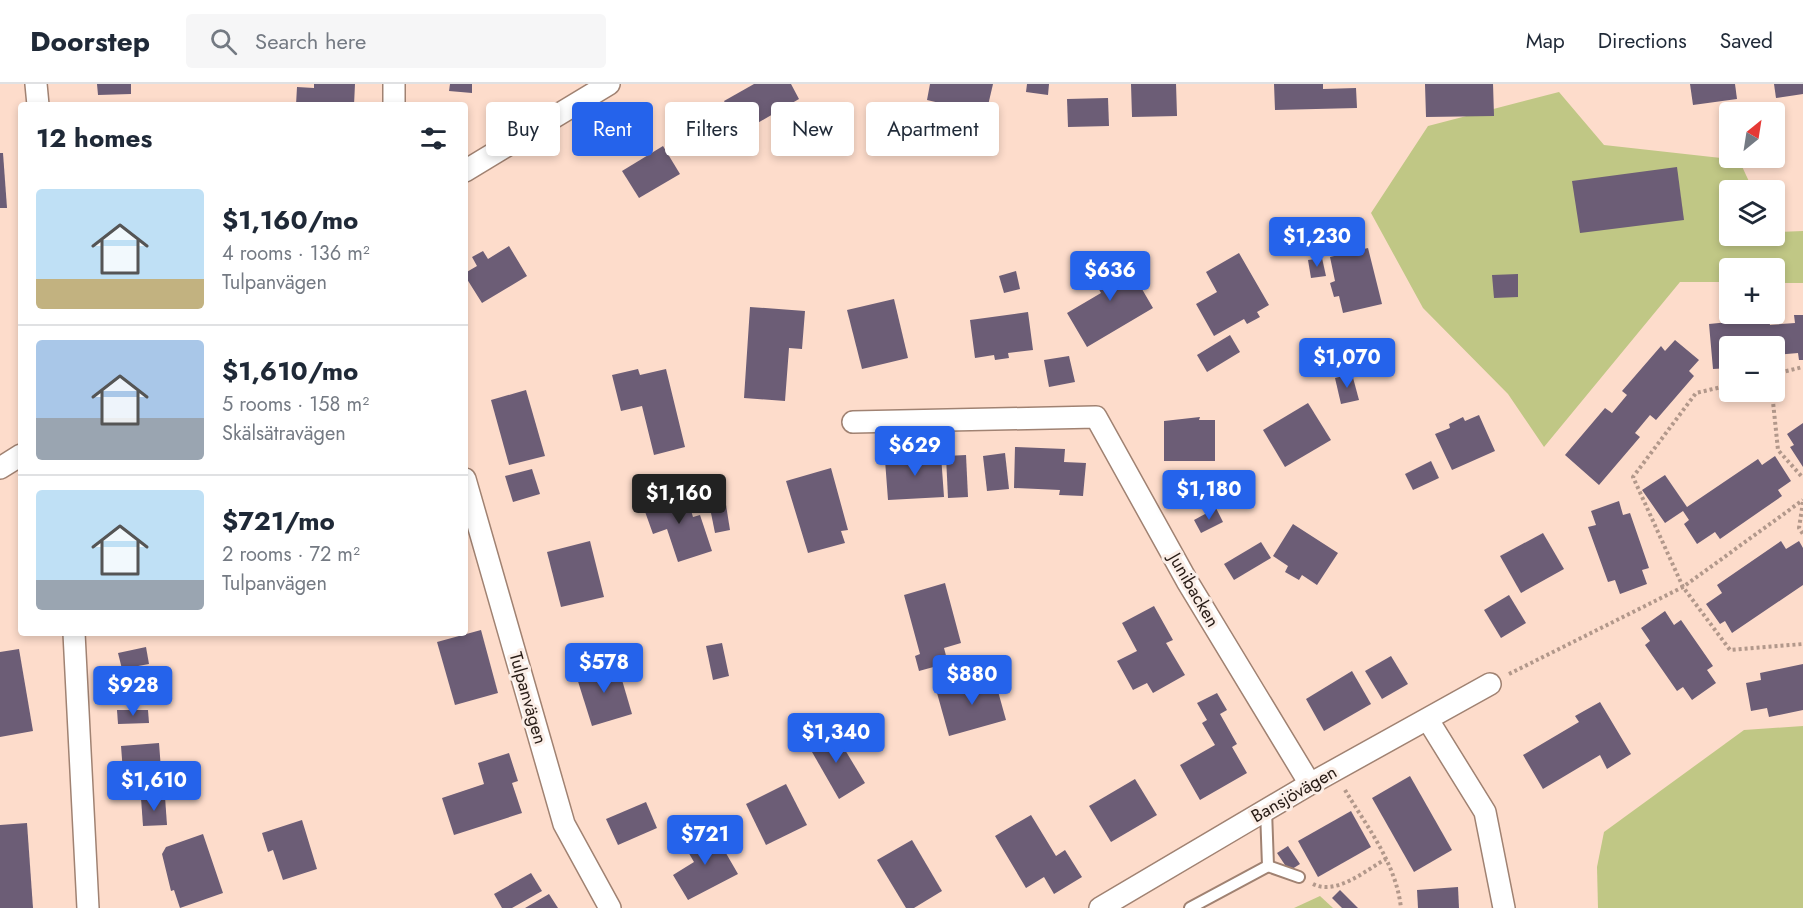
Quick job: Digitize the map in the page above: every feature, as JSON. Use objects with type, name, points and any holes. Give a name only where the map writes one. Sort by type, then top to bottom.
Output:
[{"type":"street","points":[[36,84],[38,102]]},
{"type":"street","points":[[394,84],[394,102]]},
{"type":"street","points":[[468,169],[609,84]]},
{"type":"street","name":"Junibacken","points":[[853,422],[1096,417],[1188,581],[1310,784]]},
{"type":"street","points":[[0,468],[18,457]]},
{"type":"street","name":"Tulpanvägen","points":[[468,489],[564,824],[610,908]]},
{"type":"street","points":[[74,636],[88,908]]},
{"type":"street","name":"Bansjövägen","points":[[1100,908],[1310,784],[1490,684]]},
{"type":"street","points":[[1428,720],[1485,812],[1504,908]]},
{"type":"lane","points":[[1266,810],[1268,866]]},
{"type":"lane","points":[[1190,908],[1268,866],[1299,877]]},
{"type":"path","points":[[1785,372],[1803,368]]},
{"type":"path","points":[[1719,388],[1696,393],[1633,477],[1683,587],[1730,650],[1803,644]]},
{"type":"path","points":[[1773,402],[1778,450],[1803,478]]},
{"type":"path","points":[[1490,684],[1683,587],[1803,501]]},
{"type":"path","points":[[1803,501],[1799,528],[1803,534]]},
{"type":"path","points":[[1355,806],[1386,859],[1401,908]]},
{"type":"path","points":[[1322,888],[1335,887],[1386,859]]},
{"type":"green space","points":[[1559,92],[1604,145],[1719,158],[1719,168],[1743,168],[1748,180],[1719,180],[1719,246],[1785,246],[1785,232],[1803,231],[1803,283],[1785,283],[1785,258],[1719,258],[1719,282],[1680,282],[1544,447],[1508,394],[1423,308],[1371,213],[1428,126]]},
{"type":"green space","points":[[1803,726],[1803,908],[1598,908],[1597,867],[1604,832],[1744,730]]},
{"type":"green space","points":[[1320,896],[1333,908],[1294,908]]},
{"type":"building","points":[[97,84],[131,84],[131,94],[98,95]]},
{"type":"building","points":[[314,84],[355,84],[354,102],[296,102],[297,87],[314,88]]},
{"type":"building","points":[[450,84],[472,84],[472,93],[449,91]]},
{"type":"building","points":[[754,84],[791,84],[799,99],[794,102],[771,102],[771,115],[759,122],[759,102],[724,101]]},
{"type":"building","points":[[930,84],[993,84],[989,102],[927,100]]},
{"type":"building","points":[[1027,84],[1049,84],[1048,95],[1026,92]]},
{"type":"building","points":[[1131,84],[1176,84],[1177,116],[1132,117]]},
{"type":"building","points":[[1274,84],[1323,84],[1323,89],[1356,88],[1357,108],[1275,110]]},
{"type":"building","points":[[1425,84],[1493,84],[1494,116],[1426,117]]},
{"type":"building","points":[[1690,84],[1735,84],[1737,99],[1693,105]]},
{"type":"building","points":[[1774,84],[1803,84],[1803,94],[1776,98]]},
{"type":"building","points":[[1108,98],[1109,126],[1068,127],[1067,99]]},
{"type":"building","points":[[663,146],[665,156],[669,156],[680,174],[639,198],[622,171],[647,156],[653,156],[653,152]]},
{"type":"building","points":[[0,153],[3,153],[7,208],[0,208]]},
{"type":"building","points":[[1677,167],[1684,220],[1580,233],[1572,181]]},
{"type":"building","points":[[509,246],[527,276],[482,303],[468,281],[468,271],[477,266],[472,257],[483,251],[488,259]]},
{"type":"building","points":[[1368,248],[1382,304],[1343,313],[1339,296],[1334,297],[1330,283],[1335,281],[1330,257]]},
{"type":"building","points":[[1121,253],[1153,308],[1087,347],[1067,313],[1101,293],[1089,272]]},
{"type":"building","points":[[1239,253],[1269,305],[1257,312],[1260,317],[1247,324],[1244,319],[1214,336],[1196,304],[1217,292],[1206,272]]},
{"type":"building","points":[[1322,258],[1326,276],[1311,278],[1308,260]]},
{"type":"building","points":[[1016,271],[1020,289],[1004,293],[999,276]]},
{"type":"building","points":[[1518,274],[1518,297],[1494,298],[1492,275]]},
{"type":"building","points":[[894,299],[908,358],[862,369],[847,310]]},
{"type":"building","points":[[750,307],[805,311],[802,349],[789,348],[785,401],[744,398]]},
{"type":"building","points":[[1028,312],[1033,350],[1008,353],[1009,358],[995,360],[994,355],[975,358],[970,320]]},
{"type":"building","points":[[1794,315],[1803,315],[1803,360],[1799,360],[1798,353],[1785,354],[1785,336],[1719,336],[1719,369],[1713,369],[1709,324],[1795,323]]},
{"type":"building","points":[[1230,335],[1240,352],[1207,372],[1197,355]]},
{"type":"building","points":[[1675,340],[1699,360],[1689,371],[1694,376],[1656,420],[1650,415],[1635,433],[1640,437],[1599,485],[1565,455],[1605,408],[1612,413],[1627,395],[1622,391],[1661,346],[1665,351]]},
{"type":"building","points":[[1069,356],[1075,382],[1049,387],[1044,360]]},
{"type":"building","points":[[638,369],[640,375],[666,369],[685,447],[654,455],[642,406],[621,411],[612,375]]},
{"type":"building","points":[[1352,374],[1359,400],[1341,404],[1335,378]]},
{"type":"building","points":[[526,390],[545,456],[509,465],[491,400]]},
{"type":"building","points":[[1308,403],[1331,440],[1285,467],[1263,430]]},
{"type":"building","points":[[1479,415],[1495,451],[1452,470],[1435,434],[1450,428],[1449,424],[1463,417],[1465,421]]},
{"type":"building","points":[[1200,417],[1199,420],[1215,420],[1215,461],[1164,461],[1164,421]]},
{"type":"building","points":[[1803,423],[1803,467],[1790,447],[1794,445],[1787,434]]},
{"type":"building","points":[[1015,447],[1065,449],[1064,462],[1086,463],[1083,496],[1059,495],[1060,490],[1014,488]]},
{"type":"building","points":[[924,452],[924,457],[941,455],[944,497],[888,500],[885,460],[912,458],[911,453]]},
{"type":"building","points":[[1005,453],[1009,489],[987,491],[983,456]]},
{"type":"building","points":[[966,455],[968,497],[948,498],[946,456]]},
{"type":"building","points":[[1775,456],[1791,481],[1778,490],[1782,496],[1720,539],[1715,532],[1697,544],[1684,524],[1689,520],[1683,511],[1665,523],[1642,490],[1665,475],[1687,507],[1758,459],[1762,465]]},
{"type":"building","points":[[1431,461],[1439,478],[1413,490],[1405,474]]},
{"type":"building","points":[[831,468],[848,530],[841,531],[845,543],[808,553],[786,481]]},
{"type":"building","points":[[532,469],[540,494],[513,502],[505,476]]},
{"type":"building","points":[[672,490],[673,495],[685,491],[693,517],[700,515],[712,551],[678,562],[667,529],[653,534],[643,506],[658,501],[656,495]]},
{"type":"building","points":[[1619,501],[1623,515],[1630,513],[1649,568],[1642,570],[1647,584],[1620,594],[1615,580],[1608,582],[1588,527],[1596,525],[1591,511]]},
{"type":"building","points":[[726,505],[730,530],[715,533],[710,508]]},
{"type":"building","points":[[1216,508],[1223,522],[1201,533],[1194,520]]},
{"type":"building","points":[[1293,524],[1338,553],[1317,585],[1302,575],[1299,580],[1285,572],[1288,566],[1273,556]]},
{"type":"building","points":[[1543,533],[1564,569],[1521,593],[1500,556]]},
{"type":"building","points":[[590,541],[604,597],[561,607],[547,552]]},
{"type":"building","points":[[1781,541],[1786,549],[1799,541],[1803,548],[1803,585],[1732,633],[1725,621],[1720,624],[1706,604],[1722,593],[1717,585]]},
{"type":"building","points":[[1261,542],[1271,558],[1234,580],[1224,564]]},
{"type":"building","points":[[945,583],[961,643],[944,648],[948,663],[919,671],[915,656],[920,654],[904,595]]},
{"type":"building","points":[[1509,595],[1526,623],[1501,638],[1484,610]]},
{"type":"building","points":[[1154,606],[1173,640],[1166,643],[1185,675],[1153,693],[1147,683],[1133,690],[1117,661],[1137,651],[1122,623]]},
{"type":"building","points":[[1665,611],[1674,625],[1681,620],[1713,666],[1707,670],[1716,683],[1692,700],[1683,687],[1677,691],[1645,645],[1650,641],[1641,628]]},
{"type":"building","points":[[481,630],[498,693],[455,705],[437,642],[468,636],[468,634]]},
{"type":"building","points":[[722,643],[729,676],[713,680],[706,646]]},
{"type":"building","points":[[146,647],[149,664],[122,669],[118,653]]},
{"type":"building","points":[[19,649],[33,731],[0,737],[0,652]]},
{"type":"building","points":[[1391,656],[1408,684],[1382,699],[1365,671]]},
{"type":"building","points":[[617,663],[632,714],[592,726],[576,675]]},
{"type":"building","points":[[1803,664],[1803,710],[1769,717],[1767,708],[1751,711],[1746,683],[1761,680],[1760,673]]},
{"type":"building","points":[[1352,671],[1371,704],[1324,731],[1306,699]]},
{"type":"building","points":[[994,677],[1006,720],[949,736],[937,693]]},
{"type":"building","points":[[1217,693],[1227,710],[1220,714],[1237,744],[1232,747],[1247,773],[1200,800],[1180,765],[1215,745],[1202,723],[1207,720],[1197,703]]},
{"type":"building","points":[[1600,702],[1631,754],[1607,769],[1600,755],[1543,789],[1523,755],[1579,722],[1575,716]]},
{"type":"building","points":[[117,710],[148,710],[149,723],[118,724]]},
{"type":"building","points":[[833,730],[865,783],[839,799],[808,745]]},
{"type":"building","points":[[159,743],[163,795],[125,798],[124,786],[118,786],[117,773],[123,772],[121,746]]},
{"type":"building","points":[[509,753],[518,781],[512,783],[522,813],[454,835],[442,798],[484,784],[478,763]]},
{"type":"building","points":[[1410,776],[1452,850],[1414,872],[1372,798]]},
{"type":"building","points":[[1135,779],[1157,815],[1111,842],[1089,806]]},
{"type":"building","points":[[786,784],[807,825],[766,845],[746,804]]},
{"type":"building","points":[[165,797],[167,825],[143,826],[141,798]]},
{"type":"building","points":[[646,802],[657,828],[618,845],[606,819]]},
{"type":"building","points":[[1351,811],[1371,847],[1318,877],[1298,841]]},
{"type":"building","points":[[1031,815],[1056,856],[1065,850],[1082,877],[1054,894],[1044,877],[1026,888],[995,836]]},
{"type":"building","points":[[302,820],[317,869],[283,880],[273,850],[268,852],[262,833]]},
{"type":"building","points":[[27,823],[33,908],[0,908],[0,825]]},
{"type":"building","points":[[712,829],[738,874],[688,900],[673,875],[694,862],[684,845]]},
{"type":"building","points":[[203,834],[223,893],[180,908],[174,890],[171,891],[162,854],[166,847]]},
{"type":"building","points":[[912,840],[942,891],[914,908],[906,908],[877,860]]},
{"type":"building","points":[[1288,846],[1300,864],[1289,871],[1277,853]]},
{"type":"building","points":[[531,873],[542,891],[512,908],[502,908],[494,894]]},
{"type":"building","points":[[1458,887],[1459,908],[1418,908],[1417,890]]},
{"type":"building","points":[[1340,890],[1358,908],[1342,908],[1332,898]]},
{"type":"building","points":[[549,894],[558,908],[525,908]]}]
